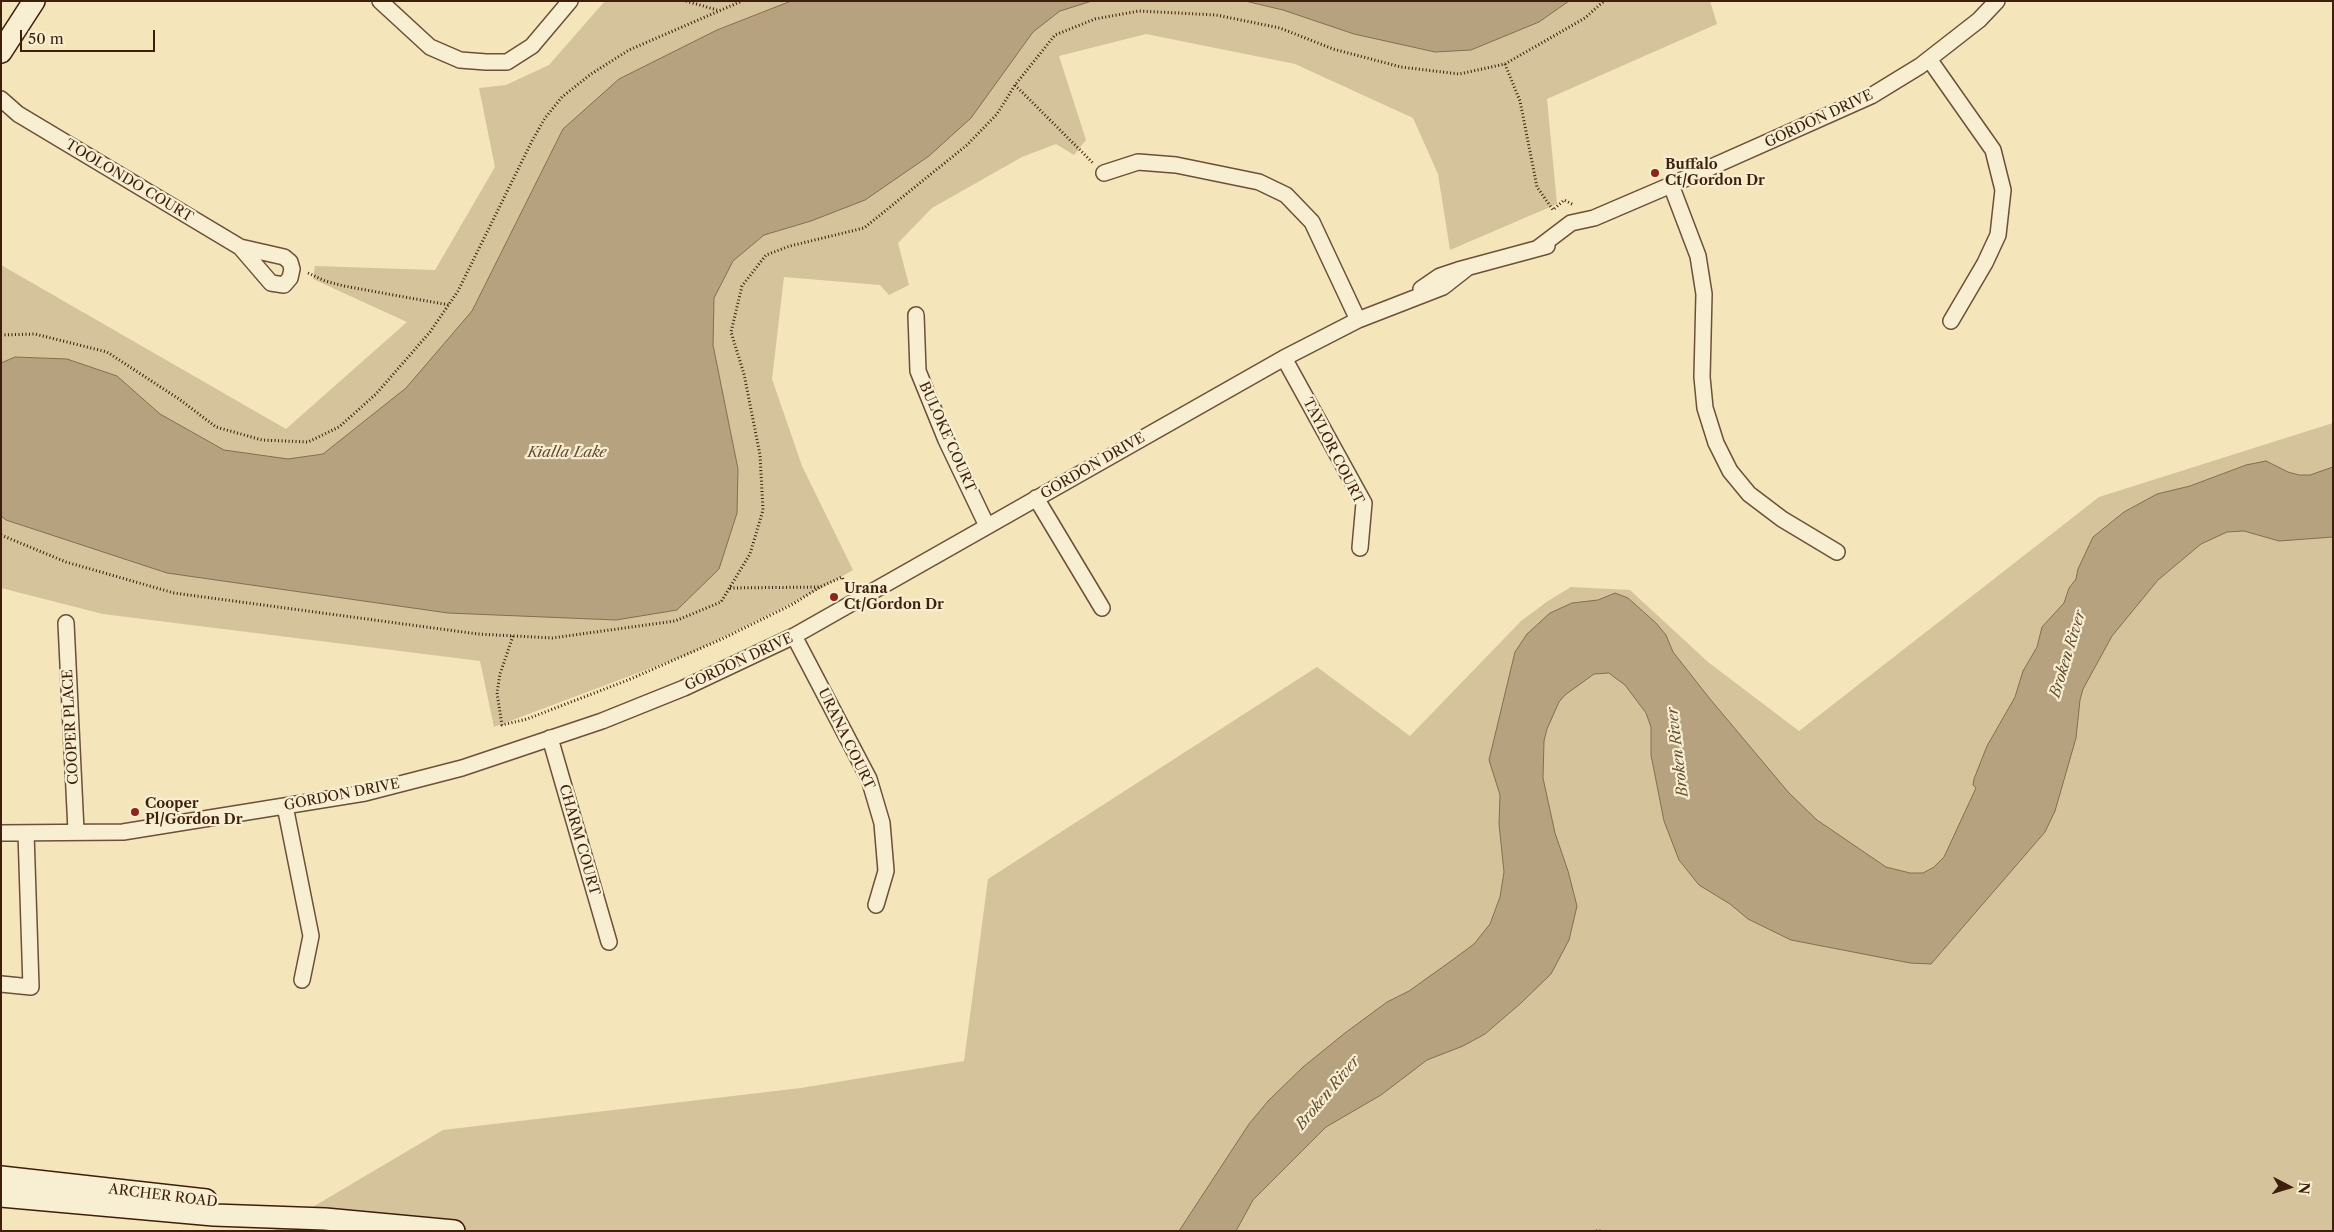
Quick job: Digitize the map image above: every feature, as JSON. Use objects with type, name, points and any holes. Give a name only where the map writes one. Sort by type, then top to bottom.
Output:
[{"type":"main road","points":[[1,52],[34,1]]},
{"type":"main road","name":"ARCHER ROAD","points":[[1,1178],[200,1199],[325,1219]]},
{"type":"main road","name":"ARCHER ROAD","points":[[1,1196],[214,1215],[325,1219],[454,1231]]},
{"type":"street","points":[[380,1],[430,47],[460,60],[507,62],[532,46],[570,1]]},
{"type":"street","name":"GORDON DRIVE","points":[[1,833],[123,832],[374,791],[462,768],[602,721],[656,700],[794,636],[1284,358],[1358,320],[1443,287],[1466,269],[1538,248],[1556,245],[1594,218],[1870,96],[1929,59],[1978,20],[1997,1]]},
{"type":"street","points":[[1929,59],[1993,150],[2003,190],[1998,235],[1985,263],[1951,322]]},
{"type":"street","name":"TOOLONDO COURT","points":[[1,99],[18,114],[240,247],[278,255],[290,262],[292,269],[290,278],[284,285],[278,285],[265,277],[240,247]]},
{"type":"street","name":"TOOLONDO COURT","points":[[1,108],[18,114]]},
{"type":"street","points":[[1104,173],[1138,162],[1176,165],[1259,182],[1286,195],[1312,222],[1358,320]]},
{"type":"street","points":[[1671,185],[1698,256],[1704,294],[1702,377],[1705,408],[1716,442],[1730,471],[1749,494],[1782,519],[1837,552]]},
{"type":"street","name":"BULOKE COURT","points":[[916,315],[918,371],[946,440],[987,526]]},
{"type":"street","name":"TAYLOR COURT","points":[[1284,358],[1364,503],[1360,548]]},
{"type":"street","points":[[1036,498],[1102,608]]},
{"type":"street","name":"COOPER PLACE","points":[[66,623],[76,831]]},
{"type":"street","name":"URANA COURT","points":[[794,636],[869,780],[882,824],[886,871],[876,905]]},
{"type":"street","name":"CHARM COURT","points":[[550,738],[609,942]]},
{"type":"street","points":[[285,806],[311,936],[302,980]]},
{"type":"street","points":[[1,984],[31,987],[26,833]]},
{"type":"path","points":[[686,1],[718,10]]},
{"type":"path","points":[[1,335],[35,334],[107,352],[179,398],[216,427],[262,440],[308,442],[339,426],[376,394],[412,354],[449,305],[532,141],[545,118],[562,97],[591,74],[629,50],[742,1]]},
{"type":"path","points":[[1,535],[66,562],[174,593],[478,634],[552,638],[675,621],[721,602],[750,554],[763,510],[760,455],[744,374],[731,332],[742,286],[766,255],[790,246],[864,228],[967,145],[997,114],[1015,85],[1055,35],[1096,19],[1139,11],[1216,14],[1280,28],[1333,50],[1400,68],[1459,74],[1505,64],[1585,18],[1604,1]]},
{"type":"path","points":[[1505,64],[1520,101],[1537,187],[1553,210],[1564,200],[1594,218]]},
{"type":"path","points":[[1015,85],[1104,173]]},
{"type":"path","points":[[290,262],[325,281],[449,305]]},
{"type":"path","points":[[513,636],[500,674],[497,693],[502,725],[527,719],[628,680],[714,643],[793,604],[842,576],[856,602]]},
{"type":"path","points":[[729,588],[820,587]]},
{"type":"path","points":[[1596,1231],[1603,1231]]},
{"type":"shaded area","points":[[605,1],[1710,1],[1717,24],[1547,99],[1557,204],[1450,250],[1438,174],[1413,118],[1295,64],[1146,34],[1059,56],[1086,140],[1074,155],[1056,144],[1022,157],[932,208],[898,243],[909,285],[889,295],[880,285],[784,277],[772,379],[802,466],[853,570],[822,588],[691,653],[494,727],[480,661],[103,614],[1,588],[1,265],[286,429],[407,322],[313,279],[315,266],[435,270],[495,167],[479,88],[506,85],[549,65]]},
{"type":"shaded area","points":[[2333,423],[2333,1231],[272,1231],[443,1130],[801,1088],[964,1061],[988,879],[1317,667],[1410,736],[1521,621],[1548,601],[1571,587],[1630,590],[1708,662],[1799,731],[2099,497]]},
{"type":"water","name":"Kialla Lake","points":[[791,1],[1092,1],[1060,11],[1033,32],[971,118],[929,156],[865,200],[811,221],[764,235],[733,261],[714,298],[713,345],[738,469],[737,513],[719,569],[677,610],[616,620],[448,613],[167,573],[6,520],[1,516],[1,363],[15,357],[67,359],[117,376],[160,414],[224,450],[288,459],[323,454],[406,388],[472,311],[563,129],[619,79],[717,30]]},
{"type":"water","points":[[1245,1],[1569,1],[1539,22],[1471,50],[1435,52],[1354,34],[1283,10]]},
{"type":"water","name":"Broken River","points":[[2266,461],[2288,472],[2299,475],[2310,475],[2333,467],[2333,537],[2279,541],[2244,531],[2227,532],[2201,544],[2158,580],[2112,636],[2083,689],[2076,738],[2055,811],[2045,832],[1931,964],[1910,963],[1791,940],[1748,919],[1730,904],[1699,885],[1679,860],[1664,821],[1651,755],[1651,727],[1646,713],[1625,685],[1609,673],[1594,674],[1565,695],[1559,702],[1547,729],[1544,741],[1543,778],[1555,833],[1577,906],[1569,940],[1551,974],[1485,1034],[1463,1046],[1427,1060],[1381,1095],[1326,1127],[1253,1200],[1236,1231],[1179,1231],[1249,1124],[1269,1100],[1303,1067],[1345,1033],[1387,1002],[1409,991],[1474,944],[1490,924],[1500,897],[1504,872],[1499,824],[1500,795],[1489,760],[1515,652],[1527,634],[1550,613],[1572,603],[1598,600],[1615,593],[1628,598],[1656,623],[1666,635],[1673,652],[1710,699],[1789,793],[1817,820],[1886,867],[1910,873],[1923,873],[1934,867],[1944,857],[1976,788],[1973,785],[1974,779],[1987,746],[2015,697],[2023,671],[2037,647],[2042,627],[2064,603],[2093,537],[2124,512],[2157,494],[2190,486],[2246,465]]},
{"type":"place","name":"Buffalo Ct/Gordon Dr","points":[[1655,173]]},
{"type":"place","name":"Urana Ct/Gordon Dr","points":[[834,597]]},
{"type":"place","name":"Cooper Pl/Gordon Dr","points":[[135,812]]}]
